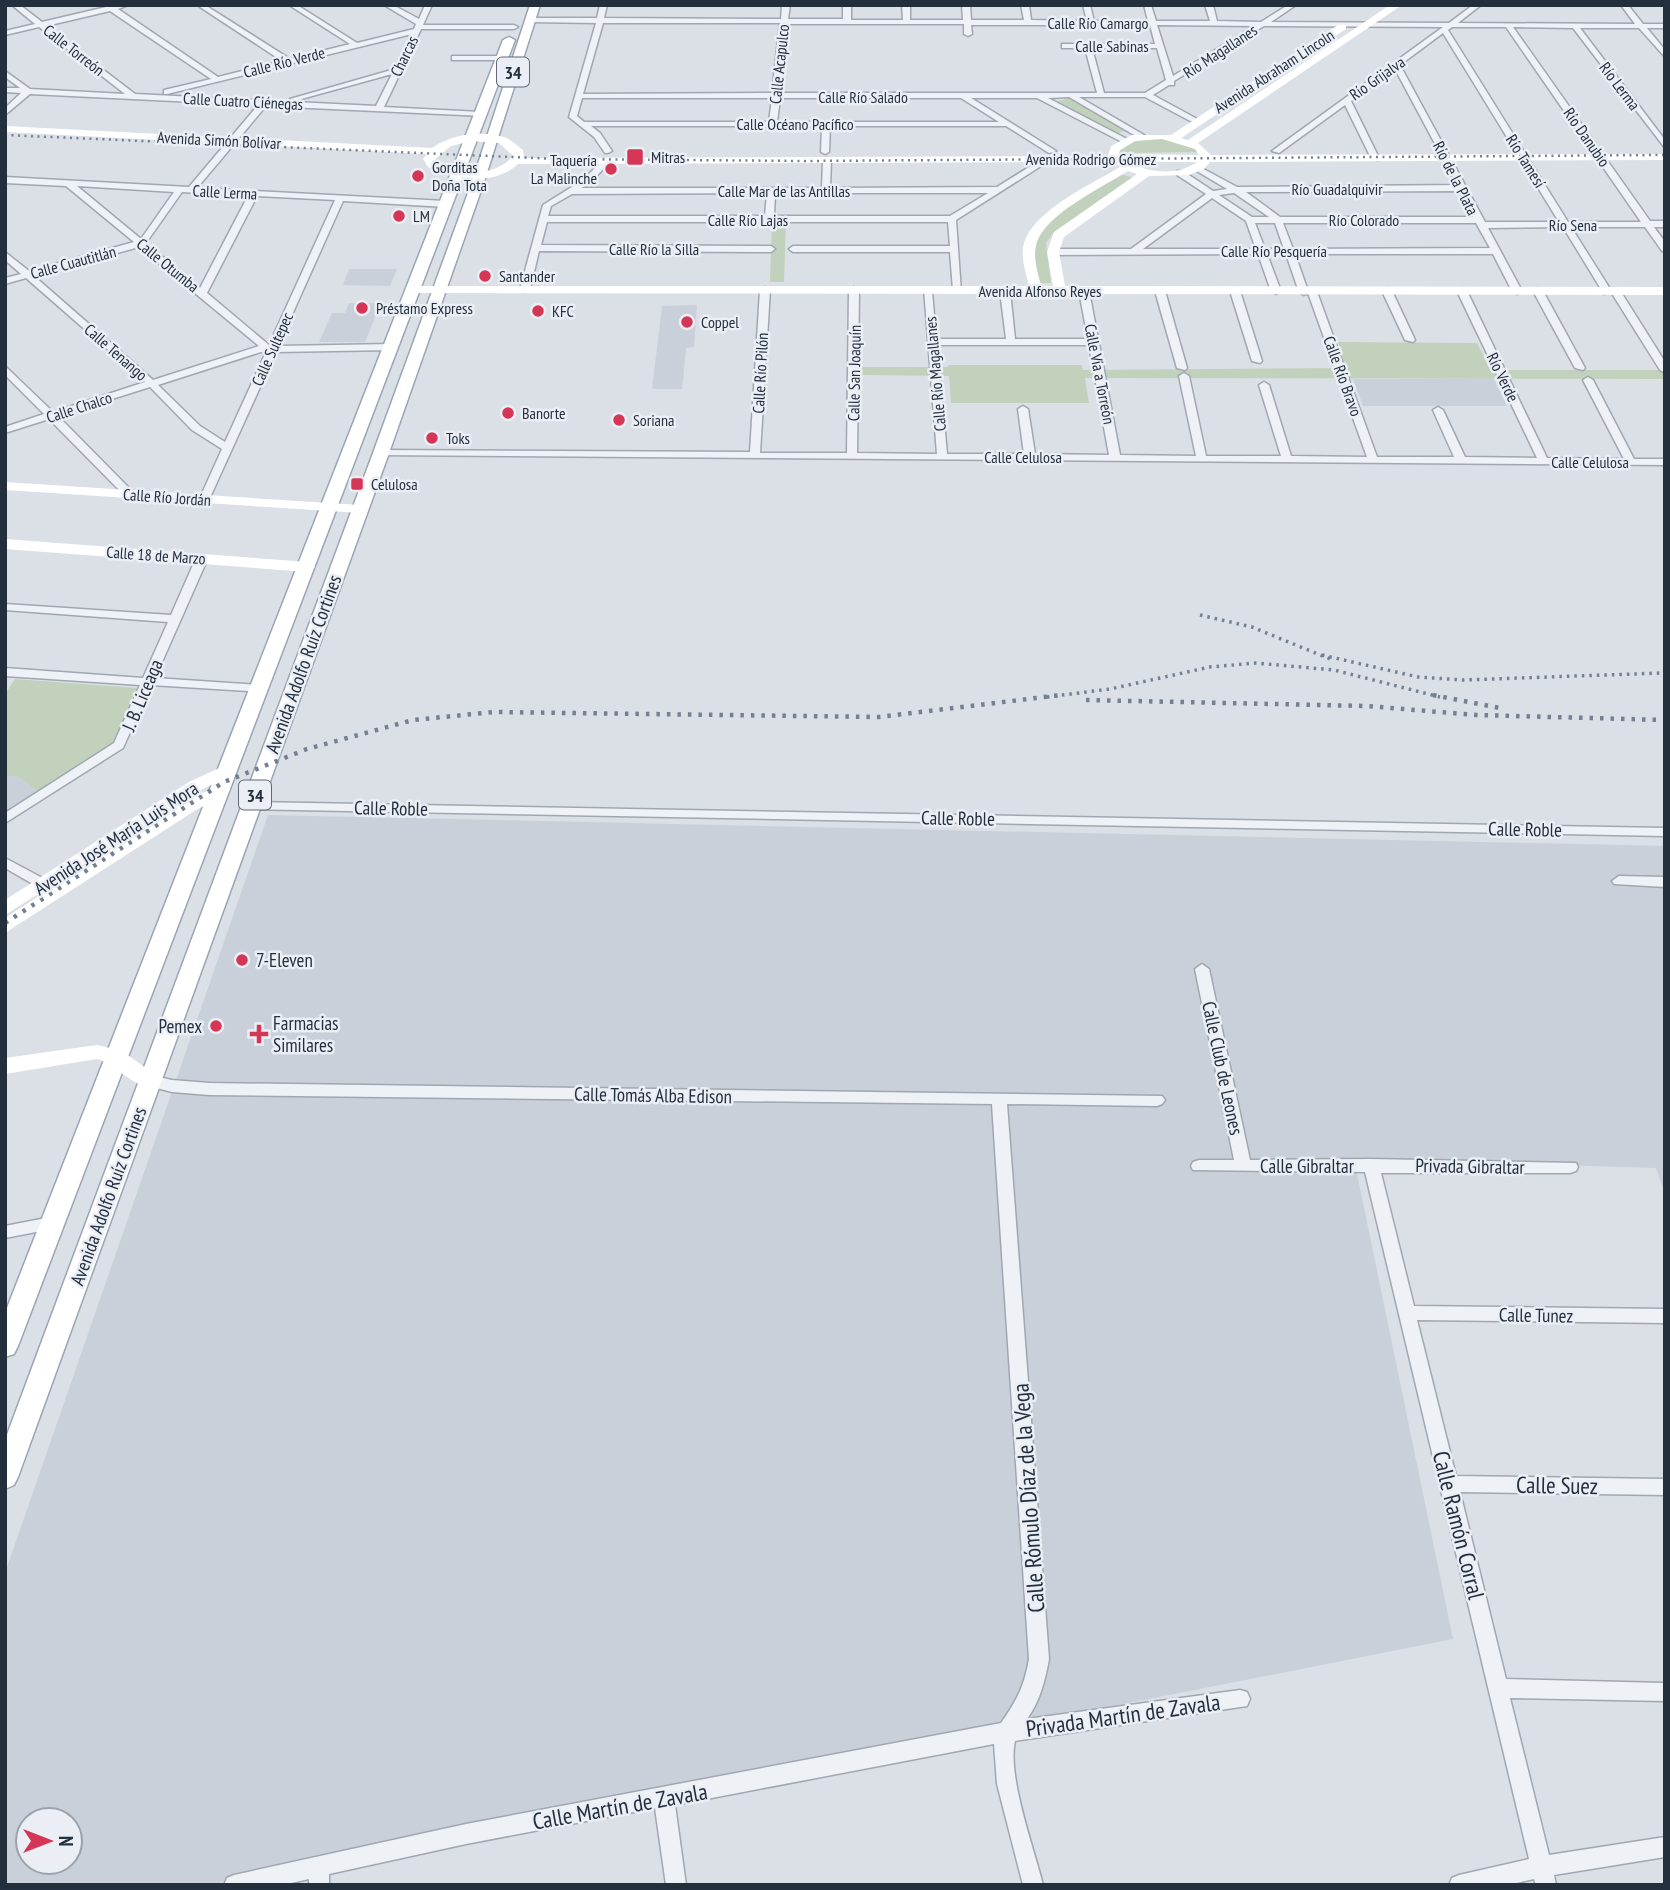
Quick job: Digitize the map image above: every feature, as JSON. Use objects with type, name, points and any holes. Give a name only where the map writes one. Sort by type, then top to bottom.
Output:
[{"type":"main road","name":"Avenida Adolfo Ruíz Cortines","points":[[5,1346],[115,1056],[415,289],[522,5]]},
{"type":"main road","name":"Avenida Adolfo Ruíz Cortines","points":[[5,1477],[381,453],[480,174],[536,5]]},
{"type":"main road","name":"Avenida Abraham Lincoln","points":[[1174,138],[1375,5]]},
{"type":"main road","points":[[1191,142],[1397,5]]},
{"type":"main road","name":"Avenida Simón Bolívar","points":[[5,129],[432,155]]},
{"type":"main road","points":[[482,131],[493,134],[510,143],[518,156],[499,170],[480,174],[442,171],[432,155],[450,142],[474,133],[482,131]]},
{"type":"main road","name":"Avenida Simón Bolívar","points":[[5,137],[229,144]]},
{"type":"main road","points":[[1141,137],[1174,138],[1191,142],[1206,155],[1198,168],[1180,173],[1146,173],[1128,167],[1114,155],[1125,141],[1141,137]]},
{"type":"main road","name":"Avenida Rodrigo Gómez","points":[[1599,154],[1665,148]]},
{"type":"main road","name":"Avenida Rodrigo Gómez","points":[[1206,155],[1276,151],[1373,155]]},
{"type":"main road","name":"Avenida Rodrigo Gómez","points":[[518,156],[1599,154],[1665,157]]},
{"type":"main road","points":[[1036,291],[1030,245],[1037,230],[1053,215],[1128,167]]},
{"type":"main road","points":[[1060,291],[1053,252],[1055,242],[1063,230],[1146,173]]},
{"type":"main road","name":"Avenida Alfonso Reyes","points":[[415,289],[1665,291]]},
{"type":"main road","name":"Calle Río Jordán","points":[[5,486],[360,509]]},
{"type":"main road","name":"Calle 18 de Marzo","points":[[5,544],[307,567]]},
{"type":"main road","name":"Avenida José María Luis Mora","points":[[5,909],[195,786],[228,770]]},
{"type":"main road","name":"Avenida José María Luis Mora","points":[[5,928],[190,806],[221,790]]},
{"type":"main road","points":[[5,1066],[87,1052],[115,1056],[150,1081]]},
{"type":"street","name":"Calle Torreón","points":[[15,5],[132,96]]},
{"type":"street","points":[[5,33],[125,5]]},
{"type":"street","points":[[200,5],[287,61]]},
{"type":"street","points":[[292,5],[354,44]]},
{"type":"street","points":[[387,5],[418,27]]},
{"type":"street","name":"Charcas","points":[[380,107],[429,5]]},
{"type":"street","points":[[525,289],[547,205],[595,175],[607,156],[597,135],[573,117],[604,5]]},
{"type":"street","name":"Calle Acapulco","points":[[773,124],[786,5]]},
{"type":"street","points":[[847,5],[847,22]]},
{"type":"street","points":[[906,5],[907,22]]},
{"type":"street","points":[[966,5],[968,34]]},
{"type":"street","points":[[1025,5],[1028,23]]},
{"type":"street","points":[[1086,5],[1091,23]]},
{"type":"street","points":[[1147,5],[1171,83]]},
{"type":"street","points":[[1209,5],[1214,24]]},
{"type":"street","points":[[1269,5],[1274,17]]},
{"type":"street","name":"Río Magallanes","points":[[1147,95],[1171,83],[1293,5]]},
{"type":"street","name":"Río Grijalva","points":[[1276,151],[1478,5]]},
{"type":"street","points":[[1624,5],[1665,55]]},
{"type":"street","points":[[110,7],[216,79]]},
{"type":"street","name":"Calle Río Camargo","points":[[530,20],[723,17],[784,22],[1369,24],[1448,28],[1508,25],[1665,26]]},
{"type":"street","name":"Río Danubio","points":[[1508,25],[1665,249]]},
{"type":"street","name":"Río Lerma","points":[[1575,26],[1665,148]]},
{"type":"street","name":"Calle Río Verde","points":[[152,96],[418,27],[514,27]]},
{"type":"street","name":"Río Tamesí","points":[[1448,28],[1566,225],[1665,370]]},
{"type":"street","name":"Calle Sabinas","points":[[1065,46],[1160,46]]},
{"type":"street","points":[[1088,46],[1101,96]]},
{"type":"street","points":[[456,58],[502,58]]},
{"type":"street","name":"Río de la Plata","points":[[1396,64],[1517,291]]},
{"type":"street","points":[[280,103],[398,70]]},
{"type":"street","points":[[5,73],[28,91],[5,113]]},
{"type":"street","name":"Calle Cuatro Ciénegas","points":[[5,90],[481,114]]},
{"type":"street","points":[[1147,95],[1196,122]]},
{"type":"street","name":"Calle Río Salado","points":[[578,96],[1147,95]]},
{"type":"street","points":[[1040,96],[1125,141]]},
{"type":"street","points":[[1070,96],[1141,137]]},
{"type":"street","points":[[958,290],[952,219],[1050,155],[963,97]]},
{"type":"street","points":[[1346,99],[1373,155]]},
{"type":"street","points":[[191,190],[265,102]]},
{"type":"street","name":"Calle Océano Pacífico","points":[[583,124],[1006,124]]},
{"type":"street","points":[[826,124],[826,191]]},
{"type":"street","points":[[1198,168],[1278,220]]},
{"type":"street","points":[[1180,173],[1250,220],[1276,291]]},
{"type":"street","name":"Calle Lerma","points":[[5,180],[446,204]]},
{"type":"street","name":"Calle Otumba","points":[[68,183],[270,347]]},
{"type":"street","name":"Río Guadalquivir","points":[[1212,194],[1235,190],[1461,188]]},
{"type":"street","points":[[142,243],[180,189]]},
{"type":"street","name":"Calle Mar de las Antillas","points":[[570,191],[997,190]]},
{"type":"street","points":[[769,220],[771,191]]},
{"type":"street","points":[[202,293],[254,193]]},
{"type":"street","points":[[1133,252],[1212,194]]},
{"type":"street","name":"Calle Sultepec","points":[[204,500],[270,347],[340,198]]},
{"type":"street","name":"Calle Río Lajas","points":[[543,219],[952,219]]},
{"type":"street","name":"Río Colorado","points":[[1250,220],[1479,222]]},
{"type":"street","name":"Calle Río Bravo","points":[[1278,220],[1373,460]]},
{"type":"street","name":"Río Sena","points":[[1479,222],[1665,225]]},
{"type":"street","name":"Calle Cuautitlán","points":[[5,281],[142,243]]},
{"type":"street","name":"Calle Río la Silla","points":[[536,248],[771,249]]},
{"type":"street","points":[[793,248],[953,249]]},
{"type":"street","name":"Calle Río Pesquería","points":[[1053,252],[1494,251]]},
{"type":"street","name":"Calle Tenango","points":[[5,255],[151,383],[196,428],[227,448]]},
{"type":"street","name":"Calle Río Pilón","points":[[755,456],[765,290]]},
{"type":"street","name":"Calle San Joaquín","points":[[852,457],[854,290]]},
{"type":"street","name":"Calle Río Magallanes","points":[[927,291],[942,457]]},
{"type":"street","points":[[1005,291],[1012,342]]},
{"type":"street","name":"Calle Vía a Torreón","points":[[1084,291],[1115,458]]},
{"type":"street","points":[[1160,291],[1183,372],[1202,458]]},
{"type":"street","points":[[1235,291],[1257,361]]},
{"type":"street","points":[[1387,291],[1410,340]]},
{"type":"street","name":"Río Verde","points":[[1462,291],[1545,462]]},
{"type":"street","points":[[1538,291],[1580,368]]},
{"type":"street","points":[[933,342],[1094,342]]},
{"type":"street","name":"Calle Chalco","points":[[5,430],[270,347],[392,347]]},
{"type":"street","points":[[5,369],[131,495]]},
{"type":"street","points":[[1588,380],[1630,461]]},
{"type":"street","points":[[1264,385],[1287,459]]},
{"type":"street","points":[[1023,409],[1030,457]]},
{"type":"street","points":[[1437,410],[1461,461]]},
{"type":"street","name":"Calle Celulosa","points":[[381,453],[1665,462]]},
{"type":"street","name":"J. B. Liceaga","points":[[5,819],[112,752],[123,739],[202,558]]},
{"type":"street","points":[[5,607],[175,619]]},
{"type":"street","points":[[5,672],[259,689]]},
{"type":"street","name":"Calle Roble","points":[[251,806],[1665,832]]},
{"type":"street","points":[[5,862],[43,884]]},
{"type":"street","points":[[1619,881],[1665,882]]},
{"type":"street","name":"Calle Club de Leones","points":[[1202,969],[1243,1166]]},
{"type":"street","name":"Calle Tomás Alba Edison","points":[[150,1081],[198,1088],[1157,1100]]},
{"type":"street","name":"Calle Rómulo Díaz de la Vega","points":[[999,1099],[1039,1659],[1035,1682],[1027,1703],[1007,1732],[1003,1766],[1033,1885]]},
{"type":"street","name":"Calle Gibraltar","points":[[1243,1166],[1371,1165]]},
{"type":"street","name":"Privada Gibraltar","points":[[1371,1165],[1570,1167]]},
{"type":"street","name":"Calle Ramón Corral","points":[[1371,1165],[1544,1876]]},
{"type":"street","points":[[1199,1166],[1243,1166]]},
{"type":"street","points":[[5,1232],[51,1223]]},
{"type":"street","name":"Calle Tunez","points":[[1407,1313],[1665,1316]]},
{"type":"street","name":"Calle Suez","points":[[1449,1484],[1665,1487]]},
{"type":"street","points":[[1498,1688],[1665,1692]]},
{"type":"street","name":"Privada Martín de Zavala","points":[[1007,1732],[1240,1699]]},
{"type":"street","name":"Calle Martín de Zavala","points":[[234,1885],[319,1876],[466,1834],[664,1799],[1007,1732]]},
{"type":"street","points":[[664,1799],[676,1885]]},
{"type":"street","points":[[1459,1885],[1544,1876],[1665,1847]]},
{"type":"shaded area","points":[[349,269],[397,269],[390,286],[343,285]]},
{"type":"shaded area","points":[[349,303],[381,303],[365,342],[319,342],[332,313],[345,313]]},
{"type":"shaded area","points":[[697,305],[694,347],[686,348],[682,389],[652,389],[662,306]]},
{"type":"shaded area","points":[[1353,379],[1494,379],[1507,406],[1363,406]]},
{"type":"shaded area","points":[[17,776],[39,792],[5,813],[5,777]]},
{"type":"shaded area","points":[[268,815],[1665,846],[1665,1194],[1656,1168],[1354,1159],[1453,1639],[208,1885],[5,1885],[5,1573]]},
{"type":"green space","points":[[1071,98],[1129,129],[1116,134],[1057,101]]},
{"type":"green space","points":[[1159,138],[1186,142],[1201,152],[1117,153],[1133,142]]},
{"type":"green space","points":[[1120,174],[1134,178],[1053,233],[1046,243],[1051,283],[1037,283],[1033,244],[1055,216]]},
{"type":"green space","points":[[772,223],[786,224],[784,282],[770,282]]},
{"type":"green space","points":[[1338,342],[1477,343],[1491,370],[1665,370],[1665,379],[1085,378],[1089,403],[951,403],[949,376],[860,375],[860,367],[948,365],[1082,365],[1083,370],[1346,368]]},
{"type":"green space","points":[[15,679],[137,688],[111,749],[39,792],[17,776],[5,777],[5,694]]},
{"type":"railway","points":[[5,135],[558,159],[805,161],[1665,155]]},
{"type":"railway","points":[[1200,615],[1252,627],[1330,659]]},
{"type":"railway","points":[[1322,655],[1418,677],[1463,680],[1662,673]]},
{"type":"railway","points":[[1047,697],[1110,689],[1210,667],[1256,663],[1334,670],[1440,697]]},
{"type":"railway","points":[[5,923],[224,782],[307,749],[413,720],[494,712],[879,717],[1061,695]]},
{"type":"railway","points":[[1433,695],[1505,709]]},
{"type":"railway","points":[[1086,700],[1367,706],[1476,715],[1665,720]]},
{"type":"place","name":"Mitras","points":[[635,157]]},
{"type":"place","name":"Taquería La Malinche","points":[[611,169]]},
{"type":"place","name":"Gorditas Doña Tota","points":[[418,176]]},
{"type":"place","name":"LM","points":[[399,216]]},
{"type":"place","name":"Santander","points":[[485,276]]},
{"type":"place","name":"Préstamo Express","points":[[362,308]]},
{"type":"place","name":"KFC","points":[[538,311]]},
{"type":"place","name":"Coppel","points":[[687,322]]},
{"type":"place","name":"Banorte","points":[[508,413]]},
{"type":"place","name":"Soriana","points":[[619,420]]},
{"type":"place","name":"Toks","points":[[432,438]]},
{"type":"place","name":"Celulosa","points":[[357,484]]},
{"type":"place","name":"7-Eleven","points":[[242,960]]},
{"type":"place","name":"Pemex","points":[[216,1026]]},
{"type":"place","name":"Farmacias Similares","points":[[259,1034]]}]
